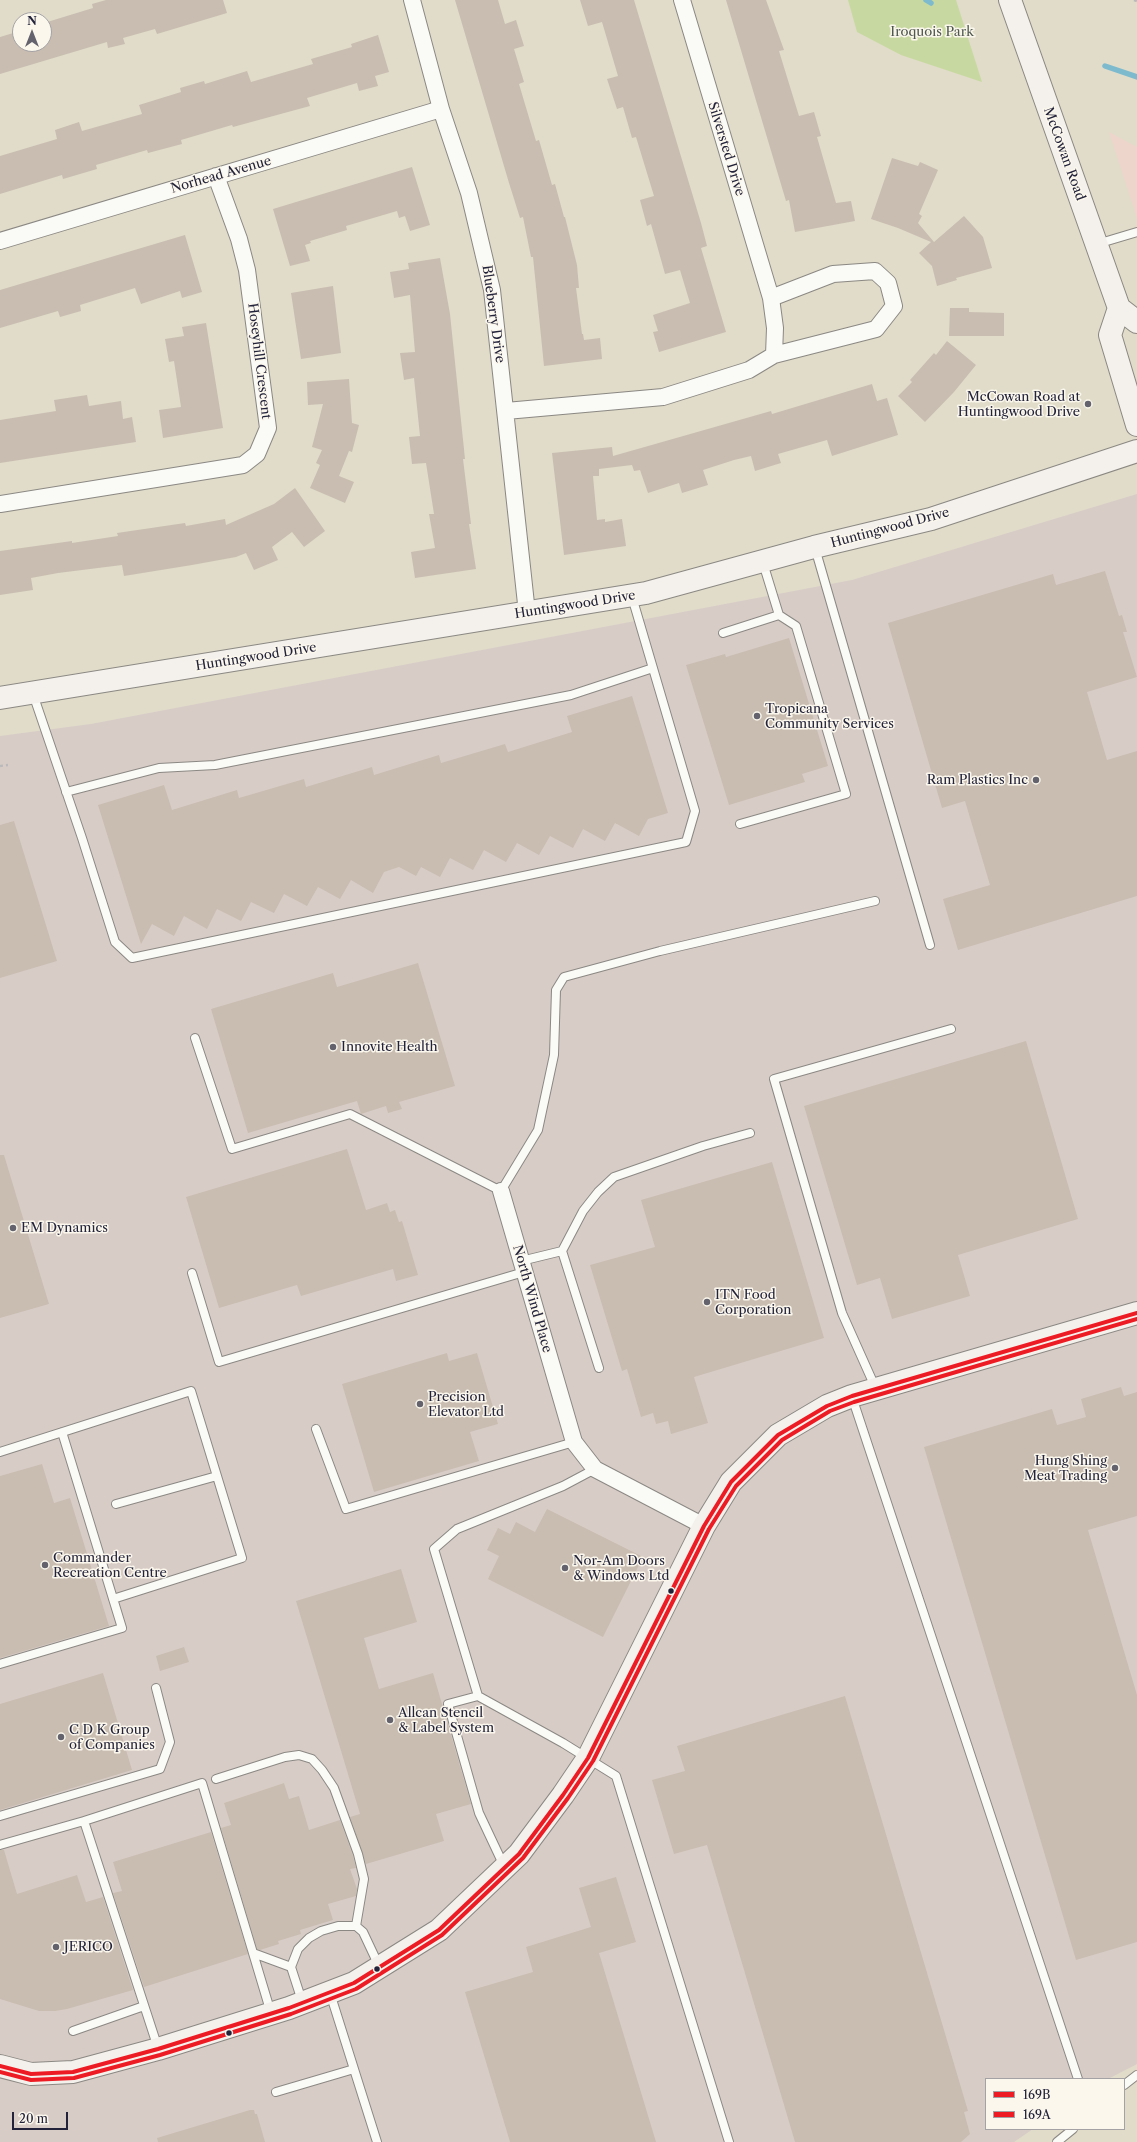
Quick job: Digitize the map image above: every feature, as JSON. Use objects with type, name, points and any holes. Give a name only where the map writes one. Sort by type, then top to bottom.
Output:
[{"type":"street","name":"Blueberry Drive","points":[[412,0],[441,110],[469,193],[492,290],[506,411],[526,613]]},
{"type":"street","name":"Silversted Drive","points":[[682,0],[771,298],[775,328],[774,355]]},
{"type":"street","name":"McCowan Road","points":[[1010,0],[1119,308]]},
{"type":"street","name":"Norhead Avenue","points":[[0,241],[441,110]]},
{"type":"street","name":"Hoseyhill Crescent","points":[[0,504],[243,465],[257,454],[268,428],[247,270],[239,239],[216,176]]},
{"type":"street","points":[[506,411],[663,396],[749,370],[774,355],[876,329],[894,306],[888,283],[875,271],[833,274],[771,298]]},
{"type":"street","points":[[1137,322],[1119,308],[1110,335],[1137,425]]},
{"type":"street","name":"Huntingwood Drive","points":[[0,698],[632,596],[814,547],[931,518],[1137,451]]},
{"type":"street","name":"North Wind Place","points":[[500,1191],[574,1442],[595,1468],[704,1526]]},
{"type":"street","points":[[0,2066],[31,2074],[73,2072],[158,2049],[302,2003],[354,1983],[439,1930],[505,1869],[519,1854],[550,1813],[588,1758],[704,1526],[731,1482],[778,1435],[827,1406],[852,1396],[877,1390],[1137,1313]]},
{"type":"lane","points":[[1096,244],[1137,232]]},
{"type":"lane","points":[[814,547],[930,945]]},
{"type":"lane","points":[[740,824],[846,794],[796,626],[779,615],[762,562]]},
{"type":"lane","points":[[32,693],[115,942],[132,958],[686,842],[695,811],[632,596]]},
{"type":"lane","points":[[723,633],[779,615]]},
{"type":"lane","points":[[66,792],[159,768],[215,765],[571,695],[653,668]]},
{"type":"lane","points":[[195,1038],[232,1149],[350,1114],[500,1191],[538,1130],[554,1055],[556,990],[564,976],[660,951],[875,901]]},
{"type":"lane","points":[[877,1390],[842,1313],[774,1079],[951,1029]]},
{"type":"lane","points":[[192,1273],[219,1362],[523,1266],[562,1251],[583,1211],[598,1192],[614,1177],[703,1146],[750,1133]]},
{"type":"lane","points":[[562,1251],[599,1368]]},
{"type":"lane","points":[[0,1452],[191,1391],[242,1558],[113,1599]]},
{"type":"lane","points":[[852,1396],[1078,2078]]},
{"type":"lane","points":[[316,1429],[346,1509],[574,1442]]},
{"type":"lane","points":[[0,1664],[122,1628],[62,1432]]},
{"type":"lane","points":[[595,1468],[563,1486],[457,1529],[434,1549],[478,1696],[588,1758],[616,1776],[729,2142]]},
{"type":"lane","points":[[116,1504],[217,1476]]},
{"type":"lane","points":[[0,1816],[160,1769],[170,1742],[156,1688]]},
{"type":"lane","points":[[478,1696],[448,1704],[479,1814],[505,1869]]},
{"type":"lane","points":[[216,1779],[285,1757],[299,1755],[312,1759],[322,1770],[334,1788],[358,1854],[364,1880],[356,1926]]},
{"type":"lane","points":[[0,1845],[84,1821],[202,1783],[271,2013]]},
{"type":"lane","points":[[84,1821],[158,2049]]},
{"type":"lane","points":[[302,2003],[291,1967],[298,1949],[309,1938],[321,1930],[338,1926],[356,1926],[363,1932],[380,1967]]},
{"type":"lane","points":[[253,1953],[291,1967]]},
{"type":"lane","points":[[330,1992],[377,2142]]},
{"type":"lane","points":[[73,2031],[144,2006]]},
{"type":"lane","points":[[276,2092],[354,2069]]},
{"type":"lane","points":[[1125,2084],[1137,2075]]},
{"type":"lane","points":[[1057,2142],[1072,2130]]},
{"type":"path","points":[[0,766],[8,765]]},
{"type":"shaded area","points":[[1109,132],[1137,147],[1137,218]]},
{"type":"shaded area","points":[[1137,494],[1137,2064],[1110,2078],[985,2078],[985,2130],[1032,2130],[1014,2142],[0,2142],[0,736],[91,724],[852,580]]},
{"type":"green space","name":"Iroquois Park","points":[[848,0],[956,0],[982,82],[901,55],[857,32]]},
{"type":"building","points":[[106,0],[223,0],[227,13],[157,34],[155,29],[123,38],[125,44],[108,48],[107,42],[0,74],[0,37],[12,33],[12,52],[52,52],[52,21],[93,8],[92,4]]},
{"type":"building","points":[[455,0],[498,0],[505,24],[516,20],[524,46],[514,49],[524,82],[519,84],[536,141],[539,140],[552,185],[555,184],[565,217],[577,265],[579,288],[576,288],[582,334],[584,340],[600,338],[602,359],[544,366],[533,257],[531,257],[523,217],[520,218],[509,183]]},
{"type":"building","points":[[580,0],[634,0],[701,223],[707,246],[701,248],[726,332],[659,352],[653,332],[658,331],[653,315],[690,303],[680,270],[665,274],[651,224],[647,226],[640,200],[654,196],[636,137],[632,138],[623,107],[617,109],[607,79],[618,76],[602,22],[588,26]]},
{"type":"building","points":[[726,0],[766,0],[784,50],[779,51],[799,116],[814,112],[821,136],[817,137],[836,203],[851,201],[855,221],[795,232],[789,200],[786,201]]},
{"type":"building","points":[[378,35],[389,72],[375,76],[378,86],[359,91],[357,83],[307,98],[310,106],[233,127],[232,125],[181,140],[182,144],[148,153],[147,150],[96,165],[97,169],[63,179],[62,175],[0,194],[0,156],[57,139],[55,130],[79,122],[82,131],[142,114],[139,105],[181,92],[180,88],[204,81],[205,84],[247,71],[251,82],[313,64],[311,59],[352,47],[351,44]]},
{"type":"building","points":[[892,158],[918,166],[920,162],[938,170],[919,214],[922,216],[918,223],[934,242],[964,216],[983,237],[992,268],[956,278],[957,280],[937,286],[932,266],[919,253],[931,242],[898,228],[871,219]]},
{"type":"building","points":[[412,167],[430,225],[410,231],[405,216],[399,218],[397,211],[346,226],[347,230],[310,241],[311,243],[305,245],[310,261],[290,266],[273,209]]},
{"type":"building","points":[[185,235],[202,292],[182,298],[180,291],[141,304],[135,288],[80,305],[81,311],[60,317],[58,311],[0,328],[0,290]]},
{"type":"building","points":[[440,258],[450,314],[465,459],[463,459],[471,524],[469,524],[476,569],[415,578],[411,552],[435,548],[429,514],[434,514],[426,463],[412,464],[409,437],[420,436],[414,378],[404,380],[400,353],[415,352],[410,295],[394,298],[390,272],[409,269],[408,263]]},
{"type":"building","points":[[333,286],[341,353],[301,359],[291,293]]},
{"type":"building","points":[[950,308],[969,308],[969,312],[1004,313],[1004,336],[949,336]]},
{"type":"building","points":[[206,323],[223,428],[163,438],[159,410],[181,407],[174,361],[169,362],[165,339],[184,336],[182,327]]},
{"type":"building","points":[[947,341],[976,365],[954,392],[925,422],[898,396],[912,382],[910,380],[934,353],[936,355]]},
{"type":"building","points":[[349,379],[352,423],[359,425],[352,452],[349,451],[339,476],[354,482],[345,503],[310,488],[320,465],[316,463],[322,450],[312,447],[323,404],[308,405],[307,382]]},
{"type":"building","points":[[872,384],[877,401],[887,398],[898,435],[832,456],[827,440],[778,454],[781,463],[755,471],[751,456],[734,460],[703,470],[708,485],[682,493],[679,483],[648,493],[640,470],[634,471],[632,465],[599,469],[599,476],[593,476],[597,520],[605,519],[605,522],[622,519],[626,546],[564,555],[552,453],[612,447],[613,456],[771,411],[772,414]]},
{"type":"building","points":[[87,395],[89,406],[121,401],[123,419],[132,417],[136,442],[0,463],[0,420],[56,411],[54,400]]},
{"type":"building","points":[[295,488],[325,531],[304,547],[292,532],[272,547],[278,560],[254,570],[246,553],[236,557],[124,576],[122,565],[31,578],[33,590],[0,595],[0,551],[72,541],[72,543],[118,536],[117,533],[185,523],[186,526],[225,519],[226,525],[274,504]]},
{"type":"building","name":"Ram Plastics Inc","points":[[1105,571],[1119,616],[1122,615],[1127,632],[1123,632],[1137,677],[1087,692],[1107,760],[1137,751],[1137,896],[958,950],[943,899],[990,885],[965,801],[942,808],[888,623],[1053,574],[1056,585]]},
{"type":"building","name":"Tropicana Community Services","points":[[789,638],[828,766],[802,774],[805,782],[729,805],[686,665],[725,654],[726,657]]},
{"type":"building","points":[[632,696],[668,813],[648,819],[639,836],[615,823],[605,841],[583,829],[573,848],[550,836],[539,855],[517,843],[506,862],[484,850],[473,870],[450,858],[440,877],[421,867],[416,876],[399,867],[384,872],[373,893],[351,880],[340,899],[318,887],[307,906],[284,894],[274,913],[251,902],[241,921],[217,909],[207,929],[184,916],[174,936],[152,924],[141,944],[98,805],[164,785],[172,810],[237,790],[239,798],[304,779],[306,787],[372,767],[374,775],[439,755],[441,763],[505,744],[508,752],[572,732],[567,716]]},
{"type":"building","points":[[14,821],[57,961],[0,978],[0,825]]},
{"type":"building","name":"Innovite Health","points":[[418,963],[455,1086],[399,1102],[402,1109],[388,1113],[386,1106],[361,1114],[357,1101],[248,1133],[211,1009],[333,973],[337,987]]},
{"type":"building","points":[[1026,1041],[1078,1219],[958,1255],[970,1296],[892,1319],[880,1278],[857,1285],[804,1106]]},
{"type":"building","points":[[347,1149],[366,1210],[387,1203],[390,1212],[395,1210],[399,1222],[402,1221],[418,1275],[396,1281],[393,1269],[301,1296],[297,1285],[219,1308],[186,1197]]},
{"type":"building","name":"EM Dynamics","points":[[0,1155],[4,1155],[49,1304],[0,1318]]},
{"type":"building","name":"ITN Food Corporation","points":[[772,1162],[824,1338],[694,1377],[708,1423],[671,1434],[668,1421],[656,1424],[653,1413],[641,1417],[627,1369],[622,1371],[590,1265],[655,1247],[641,1200]]},
{"type":"building","name":"Precision Elevator Ltd","points":[[447,1353],[449,1361],[477,1353],[498,1424],[470,1432],[479,1461],[374,1492],[342,1384]]},
{"type":"building","points":[[1121,1387],[1124,1396],[1137,1392],[1137,1516],[1088,1530],[1137,1695],[1137,1942],[1076,1960],[924,1447],[1052,1409],[1057,1425],[1086,1417],[1081,1399]]},
{"type":"building","name":"Commander Recreation Centre","points":[[42,1464],[54,1503],[70,1498],[109,1626],[0,1658],[0,1476]]},
{"type":"building","name":"Nor-Am Doors & Windows Ltd","points":[[547,1509],[643,1557],[603,1637],[488,1579],[499,1556],[487,1550],[498,1528],[510,1534],[516,1522],[535,1532]]},
{"type":"building","name":"Allcan Stencil & Label System","points":[[401,1569],[417,1622],[364,1638],[379,1689],[433,1673],[471,1804],[436,1814],[444,1841],[366,1864],[350,1817],[360,1814],[296,1601]]},
{"type":"building","points":[[184,1647],[189,1662],[160,1671],[156,1656]]},
{"type":"building","name":"C D K Group of Companies","points":[[103,1673],[132,1770],[0,1810],[0,1704]]},
{"type":"building","points":[[845,1696],[968,2111],[964,2112],[970,2134],[961,2142],[795,2142],[707,1845],[674,1854],[652,1780],[685,1771],[677,1746]]},
{"type":"building","points":[[284,1783],[289,1799],[299,1796],[309,1830],[340,1820],[356,1868],[350,1869],[357,1889],[356,1896],[328,1904],[333,1920],[300,1930],[301,1934],[278,1941],[279,1944],[260,1950],[257,1949],[221,1828],[231,1825],[224,1803]]},
{"type":"building","points":[[211,1832],[248,1954],[144,1987],[113,1893],[122,1891],[113,1862]]},
{"type":"building","name":"JERICO","points":[[0,1850],[4,1850],[17,1894],[77,1875],[86,1902],[103,1897],[133,1990],[55,2011],[39,2011],[0,1999]]},
{"type":"building","points":[[616,1877],[636,1942],[599,1953],[656,2142],[510,2142],[465,1992],[533,1972],[526,1947],[591,1927],[579,1888]]},
{"type":"building","points":[[254,2110],[255,2114],[257,2114],[265,2142],[158,2142],[157,2138]]},
{"type":"waterway","points":[[926,0],[931,3]]},
{"type":"waterway","points":[[1105,66],[1137,77]]},
{"type":"transit line","name":"169B","points":[[0,2066],[31,2074],[73,2072],[158,2049],[289,2008],[354,1983],[439,1930],[519,1854],[563,1795],[588,1758],[704,1526],[731,1482],[778,1435],[827,1406],[852,1396],[1137,1313]]},
{"type":"transit line","name":"169A","points":[[0,2072],[31,2080],[74,2078],[160,2055],[291,2014],[356,1989],[442,1935],[523,1858],[568,1798],[593,1761],[709,1529],[736,1486],[782,1440],[830,1411],[854,1402],[1137,1319]]},
{"type":"place","name":"McCowan Road at Huntingwood Drive","points":[[1088,404]]},
{"type":"place","name":"Tropicana Community Services","points":[[757,716]]},
{"type":"place","name":"Ram Plastics Inc","points":[[1036,780]]},
{"type":"place","name":"Innovite Health","points":[[333,1047]]},
{"type":"place","name":"EM Dynamics","points":[[13,1228]]},
{"type":"place","name":"ITN Food Corporation","points":[[707,1302]]},
{"type":"place","name":"Precision Elevator Ltd","points":[[420,1404]]},
{"type":"place","name":"Hung Shing Meat Trading","points":[[1115,1468]]},
{"type":"place","name":"Commander Recreation Centre","points":[[45,1565]]},
{"type":"place","name":"Nor-Am Doors & Windows Ltd","points":[[565,1568]]},
{"type":"place","name":"Allcan Stencil & Label System","points":[[390,1720]]},
{"type":"place","name":"C D K Group of Companies","points":[[61,1737]]},
{"type":"place","name":"JERICO","points":[[56,1947]]}]
